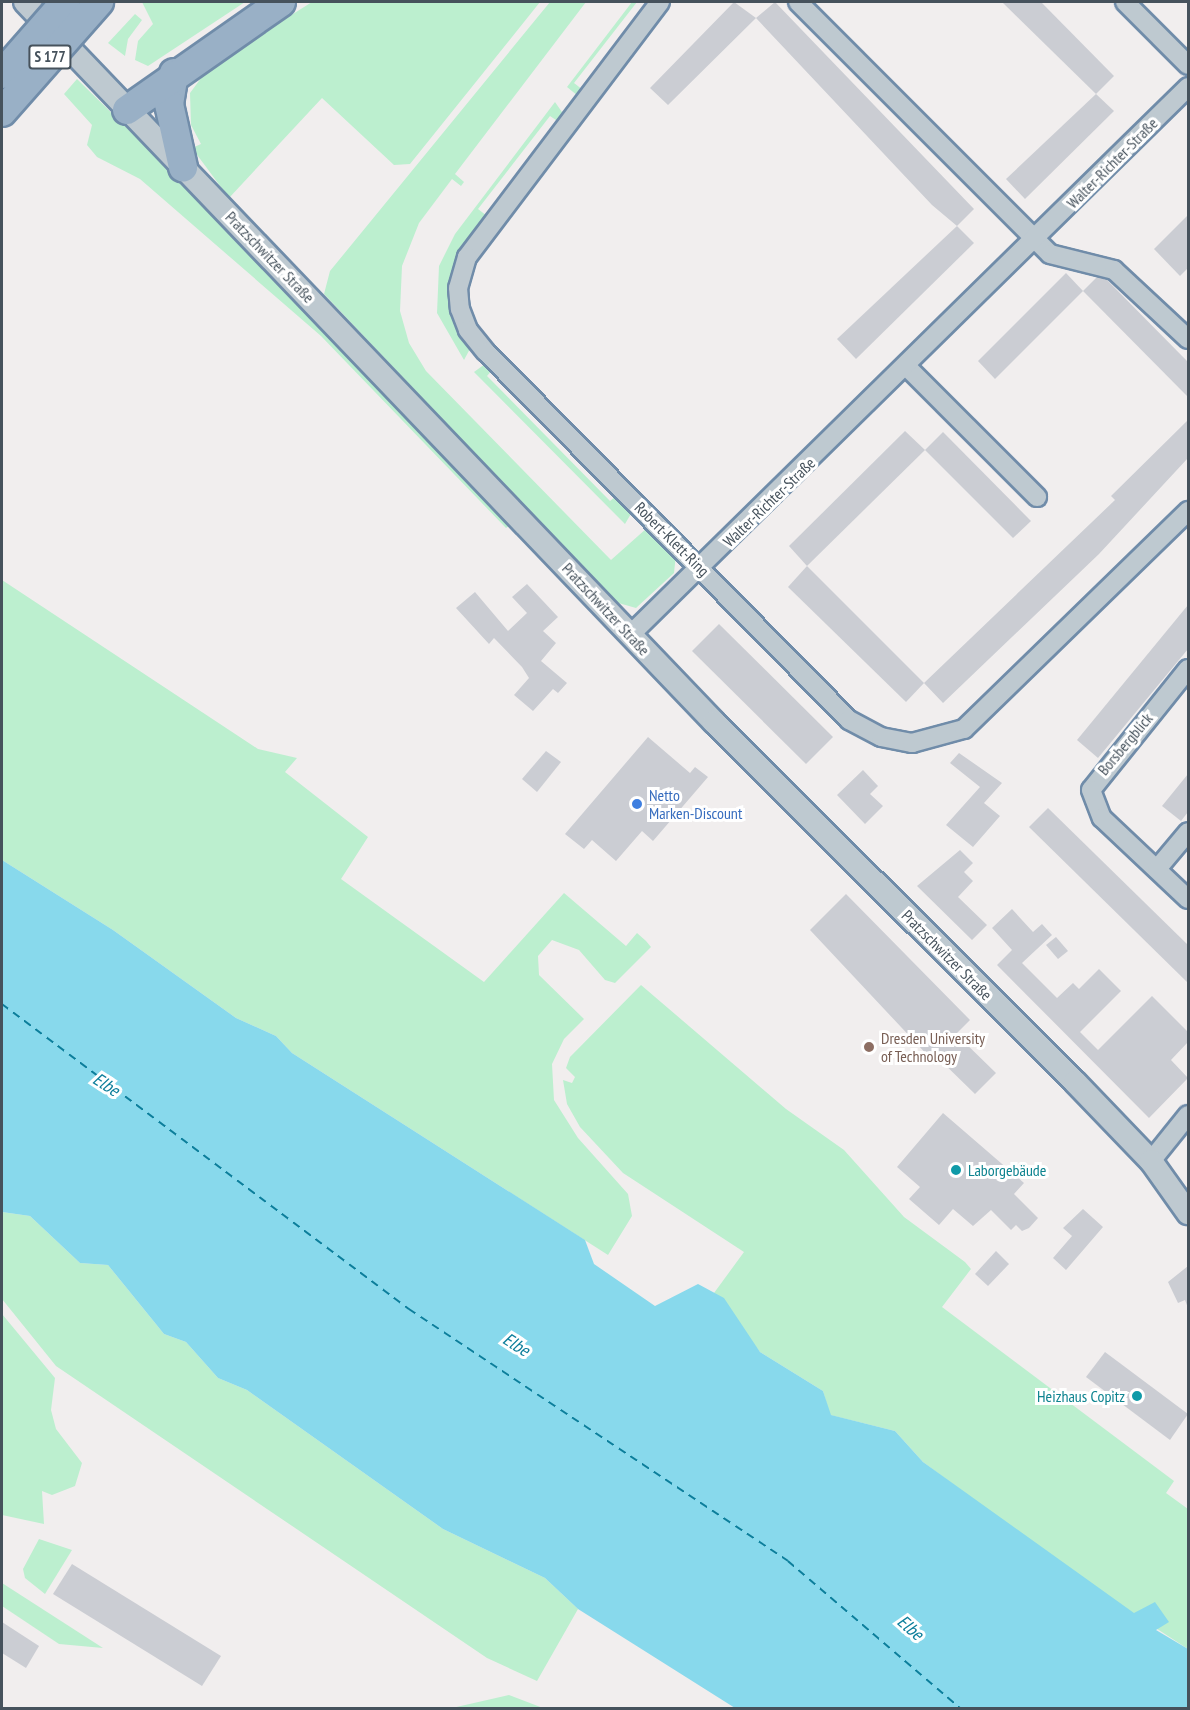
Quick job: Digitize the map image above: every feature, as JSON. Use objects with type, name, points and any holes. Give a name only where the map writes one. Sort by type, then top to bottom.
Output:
[{"type":"highway","name":"S 177","points":[[2,74],[65,2]]},
{"type":"highway","name":"S 177","points":[[2,112],[99,2]]},
{"type":"highway","points":[[127,110],[174,73],[280,2]]},
{"type":"highway","points":[[174,73],[169,104],[183,167]]},
{"type":"street","name":"Pratzschwitzer Straße","points":[[25,2],[630,635],[1151,1161],[1188,1213]]},
{"type":"street","name":"Robert-Klett-Ring","points":[[660,2],[478,242],[460,272],[458,288],[468,330],[480,345],[861,729],[897,741],[935,741],[980,717],[1188,511]]},
{"type":"street","points":[[798,2],[1035,240],[1058,259],[1114,270],[1188,339]]},
{"type":"street","points":[[1125,2],[1188,65]]},
{"type":"street","name":"Walter-Richter-Straße","points":[[630,635],[907,367],[1188,87]]},
{"type":"street","points":[[907,367],[1037,497]]},
{"type":"street","name":"Borsbergblick","points":[[1188,669],[1091,790],[1102,818],[1188,899]]},
{"type":"street","points":[[1157,869],[1188,832]]},
{"type":"street","points":[[1151,1161],[1188,1115]]},
{"type":"green space","points":[[142,2],[245,2],[148,66],[135,60],[138,41],[153,24]]},
{"type":"green space","points":[[312,2],[540,2],[410,164],[394,165],[322,98],[229,198],[192,148],[201,144],[191,125],[190,93],[210,66]]},
{"type":"green space","points":[[550,2],[586,2],[455,174],[464,182],[461,186],[452,179],[419,223],[402,266],[400,311],[409,343],[426,371],[611,560],[647,528],[676,554],[674,573],[636,608],[615,602],[324,294],[330,271]]},
{"type":"green space","points":[[632,2],[637,2],[574,83],[583,90],[578,96],[567,87]]},
{"type":"green space","points":[[135,14],[142,20],[128,39],[125,56],[108,43]]},
{"type":"green space","points":[[77,79],[231,230],[269,276],[301,301],[513,523],[506,528],[321,336],[140,179],[97,157],[87,145],[92,125],[64,94]]},
{"type":"green space","points":[[555,102],[564,115],[559,122],[550,116],[478,209],[487,216],[456,264],[452,278],[471,347],[464,360],[437,313],[439,266],[455,234]]},
{"type":"green space","points":[[485,364],[494,368],[487,376],[610,501],[619,494],[632,512],[625,524],[474,372]]},
{"type":"green space","points":[[2,580],[258,749],[297,758],[285,772],[368,837],[341,879],[484,982],[564,893],[626,946],[637,933],[646,941],[651,947],[615,983],[605,980],[579,950],[552,940],[538,956],[539,975],[584,1019],[564,1039],[552,1064],[554,1100],[578,1138],[628,1194],[632,1216],[608,1255],[292,1053],[276,1036],[236,1018],[113,930],[2,860]]},
{"type":"green space","points":[[641,985],[786,1109],[844,1150],[904,1217],[965,1262],[971,1269],[942,1307],[1174,1481],[1166,1493],[1188,1509],[1188,1649],[1085,1582],[923,1462],[895,1431],[830,1415],[823,1391],[760,1352],[714,1293],[744,1252],[623,1173],[580,1127],[567,1104],[563,1080],[572,1083],[575,1077],[566,1068],[570,1057]]},
{"type":"green space","points":[[2,1212],[30,1216],[80,1263],[108,1265],[164,1334],[186,1342],[218,1378],[247,1390],[443,1529],[545,1578],[578,1609],[537,1681],[487,1658],[56,1366],[2,1299]]},
{"type":"green space","points":[[2,1314],[55,1378],[51,1410],[56,1429],[82,1463],[75,1486],[52,1495],[42,1491],[44,1524],[2,1515]]},
{"type":"green space","points":[[39,1539],[72,1550],[45,1594],[25,1578],[23,1569]]},
{"type":"green space","points":[[2,1583],[103,1648],[59,1644],[2,1606]]},
{"type":"green space","points":[[509,1695],[543,1708],[452,1708]]},
{"type":"water","name":"Elbe","points":[[2,860],[113,930],[236,1018],[276,1036],[292,1053],[585,1240],[594,1264],[655,1306],[698,1284],[724,1298],[760,1352],[823,1391],[831,1415],[895,1431],[923,1462],[1134,1613],[1155,1602],[1169,1622],[1156,1630],[1188,1649],[1188,1708],[735,1708],[578,1609],[545,1578],[443,1529],[247,1390],[218,1378],[186,1342],[164,1334],[108,1265],[80,1263],[30,1216],[2,1212]]},
{"type":"building","points":[[734,2],[756,18],[668,105],[650,88]]},
{"type":"building","points":[[775,2],[974,209],[957,226],[932,205],[756,18]]},
{"type":"building","points":[[1002,2],[1041,2],[1114,76],[1096,94]]},
{"type":"building","points":[[1096,94],[1114,111],[1025,199],[1006,179]]},
{"type":"building","points":[[1188,215],[1188,268],[1180,276],[1154,249]]},
{"type":"building","points":[[957,226],[974,243],[856,359],[837,339]]},
{"type":"building","points":[[1066,273],[1083,291],[995,379],[978,361]]},
{"type":"building","points":[[1097,277],[1107,280],[1188,362],[1188,397],[1083,291]]},
{"type":"building","points":[[1188,420],[1188,458],[1099,554],[943,703],[924,683],[1115,500],[1111,496]]},
{"type":"building","points":[[905,431],[925,450],[807,566],[789,546]]},
{"type":"building","points":[[943,432],[1031,521],[1013,538],[925,450]]},
{"type":"building","points":[[807,566],[924,683],[906,702],[788,587]]},
{"type":"building","points":[[527,584],[558,617],[543,631],[556,643],[541,661],[567,683],[558,693],[553,689],[533,711],[514,695],[529,678],[522,667],[494,638],[489,644],[456,608],[475,592],[508,631],[527,613],[512,597]]},
{"type":"building","points":[[1188,605],[1188,649],[1098,758],[1077,740]]},
{"type":"building","points":[[719,624],[833,737],[806,764],[692,651]]},
{"type":"building","name":"Netto Marken-Discount","points":[[648,737],[690,773],[695,767],[708,777],[653,841],[642,831],[616,861],[592,840],[584,849],[565,834]]},
{"type":"building","points":[[546,751],[561,762],[537,792],[522,779]]},
{"type":"building","points":[[959,753],[1002,783],[984,803],[1000,816],[973,847],[946,825],[980,787],[950,763]]},
{"type":"building","points":[[863,770],[878,786],[870,794],[883,806],[865,824],[837,795]]},
{"type":"building","points":[[1188,774],[1188,812],[1181,821],[1162,806]]},
{"type":"building","points":[[1048,808],[1188,945],[1188,983],[1029,827]]},
{"type":"building","points":[[960,850],[973,863],[964,872],[973,881],[958,897],[987,925],[972,940],[917,886]]},
{"type":"building","points":[[846,894],[970,1020],[956,1034],[996,1073],[975,1094],[935,1055],[931,1059],[810,930]]},
{"type":"building","points":[[1012,909],[1033,932],[1042,924],[1052,935],[1022,963],[1057,998],[1073,983],[1079,989],[1099,969],[1121,991],[1080,1032],[1098,1050],[1152,996],[1188,1032],[1188,1042],[1171,1060],[1188,1078],[1149,1118],[997,965],[1012,950],[992,928]]},
{"type":"building","points":[[1056,937],[1068,951],[1058,959],[1046,945]]},
{"type":"building","name":"Laborgebäude","points":[[943,1113],[1024,1183],[1014,1194],[1038,1218],[1029,1228],[1022,1231],[1016,1225],[1011,1230],[991,1210],[973,1226],[953,1209],[939,1225],[909,1199],[920,1187],[897,1167]]},
{"type":"building","points":[[1083,1209],[1103,1227],[1066,1270],[1053,1258],[1072,1236],[1063,1228]]},
{"type":"building","points":[[996,1251],[1009,1264],[988,1286],[975,1274]]},
{"type":"building","points":[[1188,1266],[1188,1308],[1185,1300],[1178,1303],[1168,1282]]},
{"type":"building","name":"Heizhaus Copitz","points":[[1105,1352],[1188,1414],[1170,1440],[1086,1377]]},
{"type":"building","points":[[72,1564],[221,1656],[202,1686],[53,1594]]},
{"type":"building","points":[[2,1622],[39,1646],[26,1668],[2,1653]]},
{"type":"ferry route","points":[[2,1004],[409,1309],[788,1561],[960,1708]]},
{"type":"place","name":"Netto Marken-Discount","points":[[637,804]]},
{"type":"place","name":"Dresden University of Technology","points":[[869,1047]]},
{"type":"place","name":"Laborgebäude","points":[[956,1170]]},
{"type":"place","name":"Heizhaus Copitz","points":[[1137,1396]]}]
